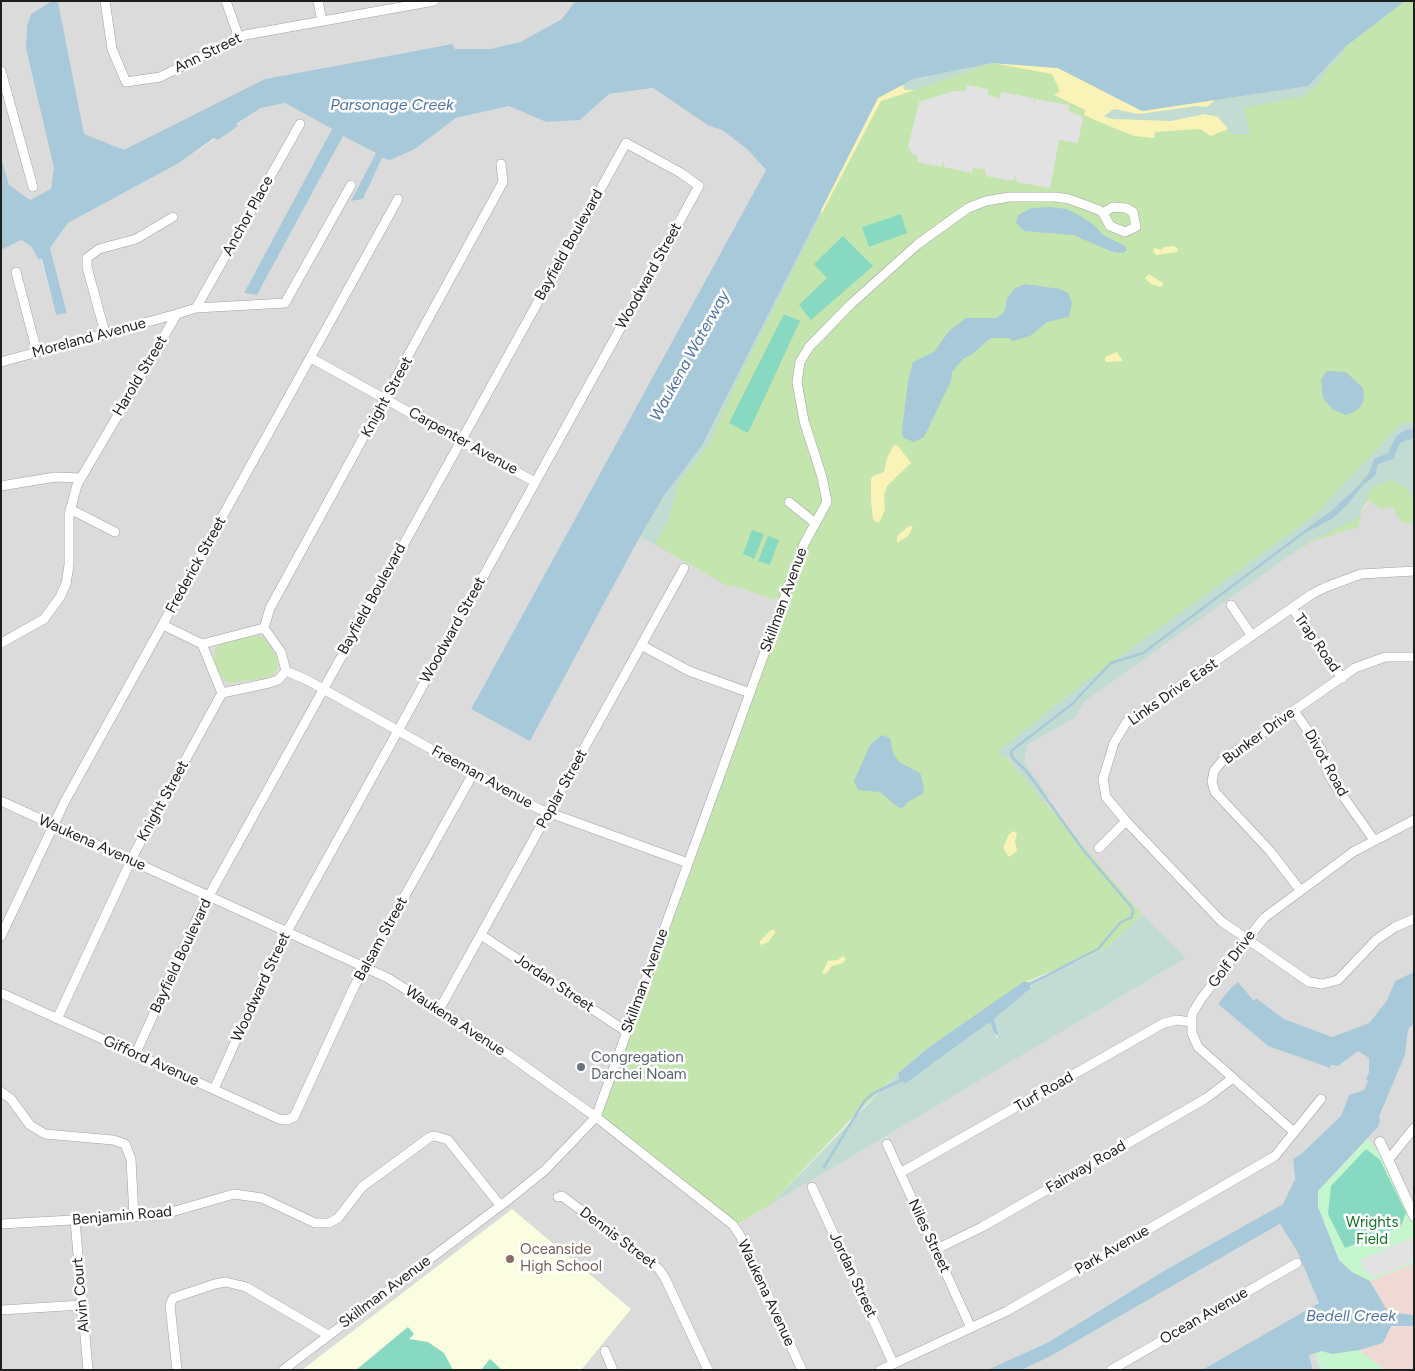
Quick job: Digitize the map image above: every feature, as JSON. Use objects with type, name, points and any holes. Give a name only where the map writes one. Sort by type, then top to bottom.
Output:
[{"type":"street","name":"Ann Street","points":[[105,1],[112,49],[126,82],[160,77],[245,34],[406,4],[434,1]]},
{"type":"street","points":[[226,1],[239,38]]},
{"type":"street","points":[[318,1],[322,21]]},
{"type":"street","points":[[1,71],[33,187]]},
{"type":"street","name":"Anchor Place","points":[[196,308],[300,124]]},
{"type":"street","name":"Woodward Street","points":[[214,1089],[287,931],[699,186],[692,180],[626,143],[622,151]]},
{"type":"street","name":"Bayfield Boulevard","points":[[136,1053],[209,896],[622,151]]},
{"type":"street","name":"Knight Street","points":[[264,628],[270,608],[503,182],[501,164]]},
{"type":"street","points":[[177,314],[196,308],[285,303],[351,185]]},
{"type":"street","name":"Skillman Avenue","points":[[283,1370],[545,1170],[596,1117],[804,544],[827,502],[827,494],[804,421],[797,382],[800,362],[809,347],[851,304],[918,244],[968,208],[986,201],[1009,198],[1056,197],[1083,203],[1103,213]]},
{"type":"street","name":"Frederick Street","points":[[1,936],[53,825],[398,199]]},
{"type":"street","points":[[105,333],[86,267],[87,258],[98,249],[136,239],[173,217]]},
{"type":"street","points":[[16,272],[37,352]]},
{"type":"street","name":"Moreland Avenue","points":[[1,362],[177,314]]},
{"type":"street","name":"Harold Street","points":[[1,643],[44,619],[60,597],[66,584],[69,565],[67,530],[70,509],[81,478],[177,314]]},
{"type":"street","name":"Carpenter Avenue","points":[[311,358],[535,482]]},
{"type":"street","points":[[1,486],[55,477],[81,478]]},
{"type":"street","points":[[789,502],[815,523]]},
{"type":"street","points":[[70,509],[115,532]]},
{"type":"street","name":"Poplar Street","points":[[439,1010],[684,568]]},
{"type":"street","name":"Links Drive East","points":[[1414,571],[1380,572],[1344,579],[1312,594],[1126,723],[1114,743],[1103,779],[1106,798],[1220,922],[1293,974],[1309,982],[1322,984],[1338,980],[1376,940],[1396,927],[1414,919]]},
{"type":"street","points":[[1231,605],[1252,636]]},
{"type":"street","name":"Trap Road","points":[[1292,608],[1342,678]]},
{"type":"street","points":[[163,625],[202,644],[264,628],[281,652],[286,672],[278,680],[269,684],[222,693],[202,644]]},
{"type":"street","points":[[641,645],[689,671],[750,693]]},
{"type":"street","name":"Bunker Drive","points":[[1300,890],[1270,851],[1219,796],[1212,782],[1214,771],[1223,760],[1365,663],[1386,657],[1414,657]]},
{"type":"street","name":"Freeman Avenue","points":[[286,672],[323,688],[539,809],[688,863]]},
{"type":"street","name":"Knight Street","points":[[58,1019],[131,860],[222,693]]},
{"type":"street","name":"Divot Road","points":[[1294,711],[1321,749],[1328,773],[1333,782],[1374,840]]},
{"type":"street","name":"Balsam Street","points":[[299,1110],[354,986],[474,772]]},
{"type":"street","name":"Waukena Avenue","points":[[1,802],[388,978],[509,1056],[596,1117],[733,1225],[741,1238],[802,1370]]},
{"type":"street","name":"Golf Drive","points":[[1191,1022],[1192,1014],[1201,1000],[1245,940],[1264,918],[1300,890],[1374,840],[1414,820]]},
{"type":"street","points":[[1099,848],[1126,821]]},
{"type":"street","name":"Jordan Street","points":[[481,935],[627,1032]]},
{"type":"street","name":"Gifford Avenue","points":[[1,994],[136,1053],[279,1119],[288,1120],[299,1110]]},
{"type":"street","name":"Turf Road","points":[[900,1173],[1164,1023],[1177,1020],[1191,1022]]},
{"type":"street","points":[[1191,1022],[1192,1033],[1198,1047],[1294,1132]]},
{"type":"street","name":"Fairway Road","points":[[935,1250],[982,1227],[1196,1104],[1233,1078]]},
{"type":"street","points":[[1,1092],[11,1099],[30,1125],[45,1134],[114,1140],[125,1144],[131,1159],[134,1217]]},
{"type":"street","name":"Park Avenue","points":[[880,1370],[1007,1311],[1275,1156],[1322,1099]]},
{"type":"street","points":[[1389,1160],[1414,1128]]},
{"type":"street","name":"Benjamin Road","points":[[1,1224],[134,1217],[172,1213],[224,1195],[248,1194],[270,1200],[315,1223],[329,1223],[338,1218],[362,1187],[430,1137],[435,1136],[448,1140],[500,1205]]},
{"type":"street","points":[[1380,1142],[1414,1216]]},
{"type":"street","name":"Niles Street","points":[[887,1144],[971,1328]]},
{"type":"street","name":"Jordan Street","points":[[812,1187],[893,1364]]},
{"type":"street","name":"Dennis Street","points":[[558,1197],[562,1196],[659,1269],[708,1370]]},
{"type":"street","name":"Alvin Court","points":[[75,1220],[88,1370]]},
{"type":"street","name":"Ocean Avenue","points":[[1111,1370],[1296,1263]]},
{"type":"street","points":[[178,1370],[170,1305],[173,1298],[215,1284],[226,1282],[246,1287],[328,1335]]},
{"type":"street","points":[[1,1310],[82,1305]]},
{"type":"street","points":[[605,1350],[613,1370]]},
{"type":"shaded area","points":[[1,1],[575,1],[562,19],[520,42],[490,49],[455,49],[451,44],[265,79],[1,220]]},
{"type":"shaded area","points":[[1344,48],[1346,50],[1327,70],[1319,83],[1304,96],[1244,108],[1250,135],[1231,134],[1226,126],[1178,119],[1171,121],[1112,119],[1094,114],[1104,116],[1114,109],[1139,114],[1197,106],[1206,107],[1215,100],[1308,86]]},
{"type":"shaded area","points":[[992,63],[915,90],[903,89],[903,85],[913,79]]},
{"type":"shaded area","points":[[967,85],[988,89],[988,95],[999,98],[1002,92],[1033,98],[1033,105],[1035,99],[1069,105],[1069,111],[1083,117],[1078,143],[1059,140],[1050,188],[1017,182],[1016,175],[1013,181],[986,176],[985,169],[973,168],[972,173],[944,167],[944,161],[941,167],[917,162],[918,157],[912,154],[908,147],[919,102],[954,91],[965,91]]},
{"type":"shaded area","points":[[653,88],[709,126],[722,130],[747,149],[766,170],[471,709],[530,740],[640,536],[719,578],[784,600],[691,871],[597,1116],[736,1225],[1186,958],[1142,914],[1000,752],[1311,538],[1361,511],[1370,500],[1394,506],[1403,523],[1414,523],[1414,972],[1395,981],[1386,1002],[1369,1023],[1332,1037],[1284,1019],[1257,999],[1254,1001],[1247,994],[1249,993],[1218,1004],[1268,1046],[1330,1068],[1331,1065],[1338,1066],[1358,1050],[1369,1058],[1370,1062],[1368,1081],[1364,1090],[1349,1095],[1341,1116],[1302,1153],[1293,1159],[1295,1179],[1283,1204],[1167,1269],[1047,1343],[987,1370],[581,1370],[631,1309],[374,1316],[303,1370],[1,1370],[1,250],[21,239],[31,245],[38,259],[41,258],[56,315],[67,312],[50,248],[68,223],[179,163],[261,108],[285,103],[332,129],[244,293],[257,295],[343,136],[377,152],[352,201],[363,199],[382,158],[415,149],[456,118],[509,106],[546,122],[579,120],[609,94]]},
{"type":"shaded area","points":[[820,211],[822,213],[736,383],[710,443],[679,482],[668,520],[655,545],[641,537],[663,497],[701,447]]},
{"type":"shaded area","points":[[1414,421],[1414,429],[1405,430],[1391,445],[1388,453],[1379,457],[1357,487],[1331,511],[1305,530],[1333,518],[1347,505],[1364,484],[1375,476],[1377,464],[1395,451],[1400,443],[1414,438],[1414,502],[1406,487],[1391,480],[1371,488],[1358,518],[1310,541],[1084,702],[1076,717],[1028,744],[1024,762],[1048,796],[1044,803],[1007,756],[1000,755],[998,751],[1093,676],[1315,515],[1401,424]]},
{"type":"shaded area","points":[[1142,914],[1186,958],[770,1205],[898,1073],[899,1079],[905,1084],[991,1022],[997,1038],[1000,1036],[994,1019],[1032,987],[1029,982],[1107,948]]},
{"type":"shaded area","points":[[1414,1023],[1414,1225],[1385,1158],[1367,1139],[1378,1127],[1378,1116],[1405,1055],[1408,1030]]},
{"type":"shaded area","name":"Oceanside High School","points":[[512,1209],[631,1309],[581,1370],[302,1370]]},
{"type":"shaded area","points":[[1281,1224],[1297,1251],[1319,1303],[1202,1370],[1021,1370],[1049,1357]]},
{"type":"shaded area","points":[[1414,1237],[1414,1261],[1373,1278],[1370,1272],[1366,1274],[1360,1260]]},
{"type":"shaded area","points":[[1414,1263],[1414,1315],[1388,1312],[1370,1281]]},
{"type":"shaded area","points":[[1391,1326],[1414,1326],[1414,1370],[1385,1370],[1359,1350],[1376,1343]]},
{"type":"shaded area","points":[[1314,1350],[1321,1370],[1313,1370],[1309,1355]]},
{"type":"green space","points":[[1405,1],[1414,1],[1414,523],[1403,523],[1396,515],[1393,506],[1381,509],[1369,500],[1362,509],[1358,529],[1353,528],[1313,541],[1255,577],[1001,751],[1142,914],[1107,948],[1023,983],[929,1047],[898,1073],[848,1122],[770,1205],[736,1225],[597,1116],[691,871],[784,600],[776,597],[774,600],[733,585],[731,588],[640,536],[874,94],[935,56],[1344,48]]},
{"type":"green space","points":[[901,214],[907,233],[869,247],[862,227]]},
{"type":"green space","points":[[843,236],[873,266],[811,320],[799,305],[827,278],[814,264]]},
{"type":"green space","points":[[784,314],[800,321],[748,433],[729,423]]},
{"type":"green space","points":[[752,530],[764,534],[754,559],[743,554]]},
{"type":"green space","points":[[768,536],[779,540],[770,565],[758,561]]},
{"type":"green space","points":[[253,636],[263,637],[267,641],[278,660],[276,672],[267,678],[229,683],[221,677],[214,661],[215,648],[224,642]]},
{"type":"green space","name":"Wrights Field","points":[[1367,1139],[1385,1158],[1414,1225],[1414,1263],[1370,1281],[1352,1272],[1339,1260],[1318,1207],[1318,1191]]},
{"type":"green space","points":[[1366,1149],[1380,1160],[1406,1213],[1401,1226],[1345,1248],[1328,1214],[1331,1186]]},
{"type":"green space","points":[[408,1327],[414,1334],[409,1339],[428,1342],[444,1353],[453,1370],[356,1370]]},
{"type":"green space","points":[[1326,1344],[1359,1350],[1385,1370],[1321,1370],[1314,1350]]},
{"type":"green space","points":[[490,1359],[502,1370],[481,1370]]},
{"type":"sand","points":[[992,63],[1058,68],[1142,111],[1215,100],[1207,107],[1196,106],[1139,114],[1114,109],[1104,116],[1100,115],[1112,119],[1171,121],[1205,114],[1218,117],[1228,129],[1211,136],[1200,129],[1155,132],[1154,138],[1134,136],[1084,115],[1085,110],[1054,95],[1060,91],[1052,74]]},
{"type":"sand","points":[[903,85],[904,90],[915,90],[881,101],[822,213],[820,211],[878,98]]},
{"type":"sand","points":[[1174,246],[1178,249],[1177,252],[1156,255],[1153,251],[1155,248],[1161,250],[1164,247]]},
{"type":"sand","points":[[1149,274],[1163,283],[1162,287],[1151,284],[1145,278]]},
{"type":"sand","points":[[1117,352],[1123,361],[1105,362],[1105,357]]},
{"type":"sand","points":[[894,445],[898,446],[911,463],[887,486],[884,495],[885,509],[880,522],[876,522],[873,519],[871,479],[873,476],[884,472],[887,458]]},
{"type":"sand","points":[[909,526],[913,527],[908,536],[897,543],[897,536]]},
{"type":"sand","points":[[1014,831],[1017,834],[1015,841],[1017,851],[1009,857],[1003,848],[1009,834]]},
{"type":"sand","points":[[771,930],[775,930],[775,933],[768,942],[760,945],[760,941]]},
{"type":"sand","points":[[843,956],[846,959],[843,963],[832,966],[826,974],[822,973],[828,961],[838,960]]},
{"type":"water","points":[[52,1],[58,2],[84,134],[124,150],[265,79],[452,44],[455,49],[490,49],[520,42],[562,19],[575,1],[1405,1],[1344,48],[1308,86],[1142,111],[1058,68],[992,63],[913,79],[878,98],[701,447],[663,497],[530,741],[471,709],[766,170],[747,149],[722,130],[709,126],[653,88],[609,94],[580,120],[546,122],[509,106],[456,118],[415,149],[390,160],[382,158],[363,199],[351,201],[376,153],[343,136],[257,295],[244,293],[332,129],[285,103],[261,108],[236,124],[238,126],[218,140],[214,138],[179,163],[68,223],[50,248],[67,313],[56,315],[42,259],[38,259],[31,246],[21,240],[1,250],[1,157],[9,185],[30,200],[51,189],[54,168],[26,48],[27,26],[31,14]]},
{"type":"water","points":[[1032,208],[1067,209],[1082,217],[1094,225],[1103,235],[1125,246],[1127,250],[1123,253],[1113,252],[1073,235],[1024,231],[1016,223],[1018,215]]},
{"type":"water","points":[[1025,284],[1060,289],[1068,293],[1072,302],[1069,317],[1047,322],[1030,336],[1013,341],[1009,338],[992,338],[987,341],[974,353],[963,359],[952,372],[951,381],[924,437],[914,442],[904,438],[902,434],[903,423],[908,382],[913,362],[934,352],[949,331],[966,318],[997,318],[1005,311],[1007,298],[1015,288]]},
{"type":"water","points":[[1327,371],[1346,372],[1363,388],[1364,399],[1361,406],[1354,412],[1346,415],[1332,409],[1323,398],[1321,379]]},
{"type":"water","points":[[1414,429],[1414,438],[1400,443],[1393,459],[1378,464],[1375,476],[1364,484],[1347,505],[1333,518],[1307,532],[1305,530],[1331,511],[1357,487],[1369,473],[1374,459],[1388,453],[1396,436],[1405,430]]},
{"type":"water","points":[[882,735],[890,738],[893,753],[899,762],[920,773],[922,779],[924,790],[922,794],[908,802],[904,807],[899,808],[880,792],[858,790],[854,781],[870,745]]},
{"type":"water","name":"Bedell Creek","points":[[1414,972],[1414,1023],[1408,1030],[1405,1055],[1379,1116],[1378,1127],[1318,1191],[1318,1207],[1339,1260],[1352,1272],[1370,1281],[1388,1312],[1414,1315],[1414,1326],[1391,1326],[1383,1343],[1359,1350],[1332,1354],[1322,1351],[1309,1355],[1313,1370],[1202,1370],[1319,1303],[1297,1251],[1280,1224],[1049,1357],[1021,1370],[987,1370],[1047,1343],[1167,1269],[1283,1204],[1295,1179],[1293,1159],[1302,1153],[1341,1116],[1349,1095],[1364,1090],[1368,1081],[1366,1080],[1369,1072],[1369,1058],[1358,1051],[1338,1066],[1331,1065],[1330,1068],[1268,1046],[1218,1004],[1230,989],[1238,982],[1254,1001],[1256,998],[1284,1019],[1332,1037],[1369,1023],[1386,1002],[1395,981]]},
{"type":"water","points":[[1023,982],[1029,982],[1031,988],[994,1019],[1000,1038],[993,1031],[991,1023],[987,1024],[905,1084],[899,1079],[898,1073],[929,1047]]},
{"type":"waterway","points":[[1028,985],[1098,949],[1120,923],[1132,917],[1133,909],[1084,851],[1028,773],[1012,757],[1011,751],[1071,705],[1111,663],[1143,653],[1307,530]]},
{"type":"waterway","points":[[824,1167],[865,1100],[874,1093],[904,1079]]},
{"type":"place","name":"Congregation Darchei Noam","points":[[581,1067]]},
{"type":"place","name":"Oceanside High School","points":[[510,1259]]},
{"type":"water label","name":"Parsonage Creek","points":[[392,105]]},
{"type":"water label","name":"Waukena Waterway","points":[[690,356]]}]
